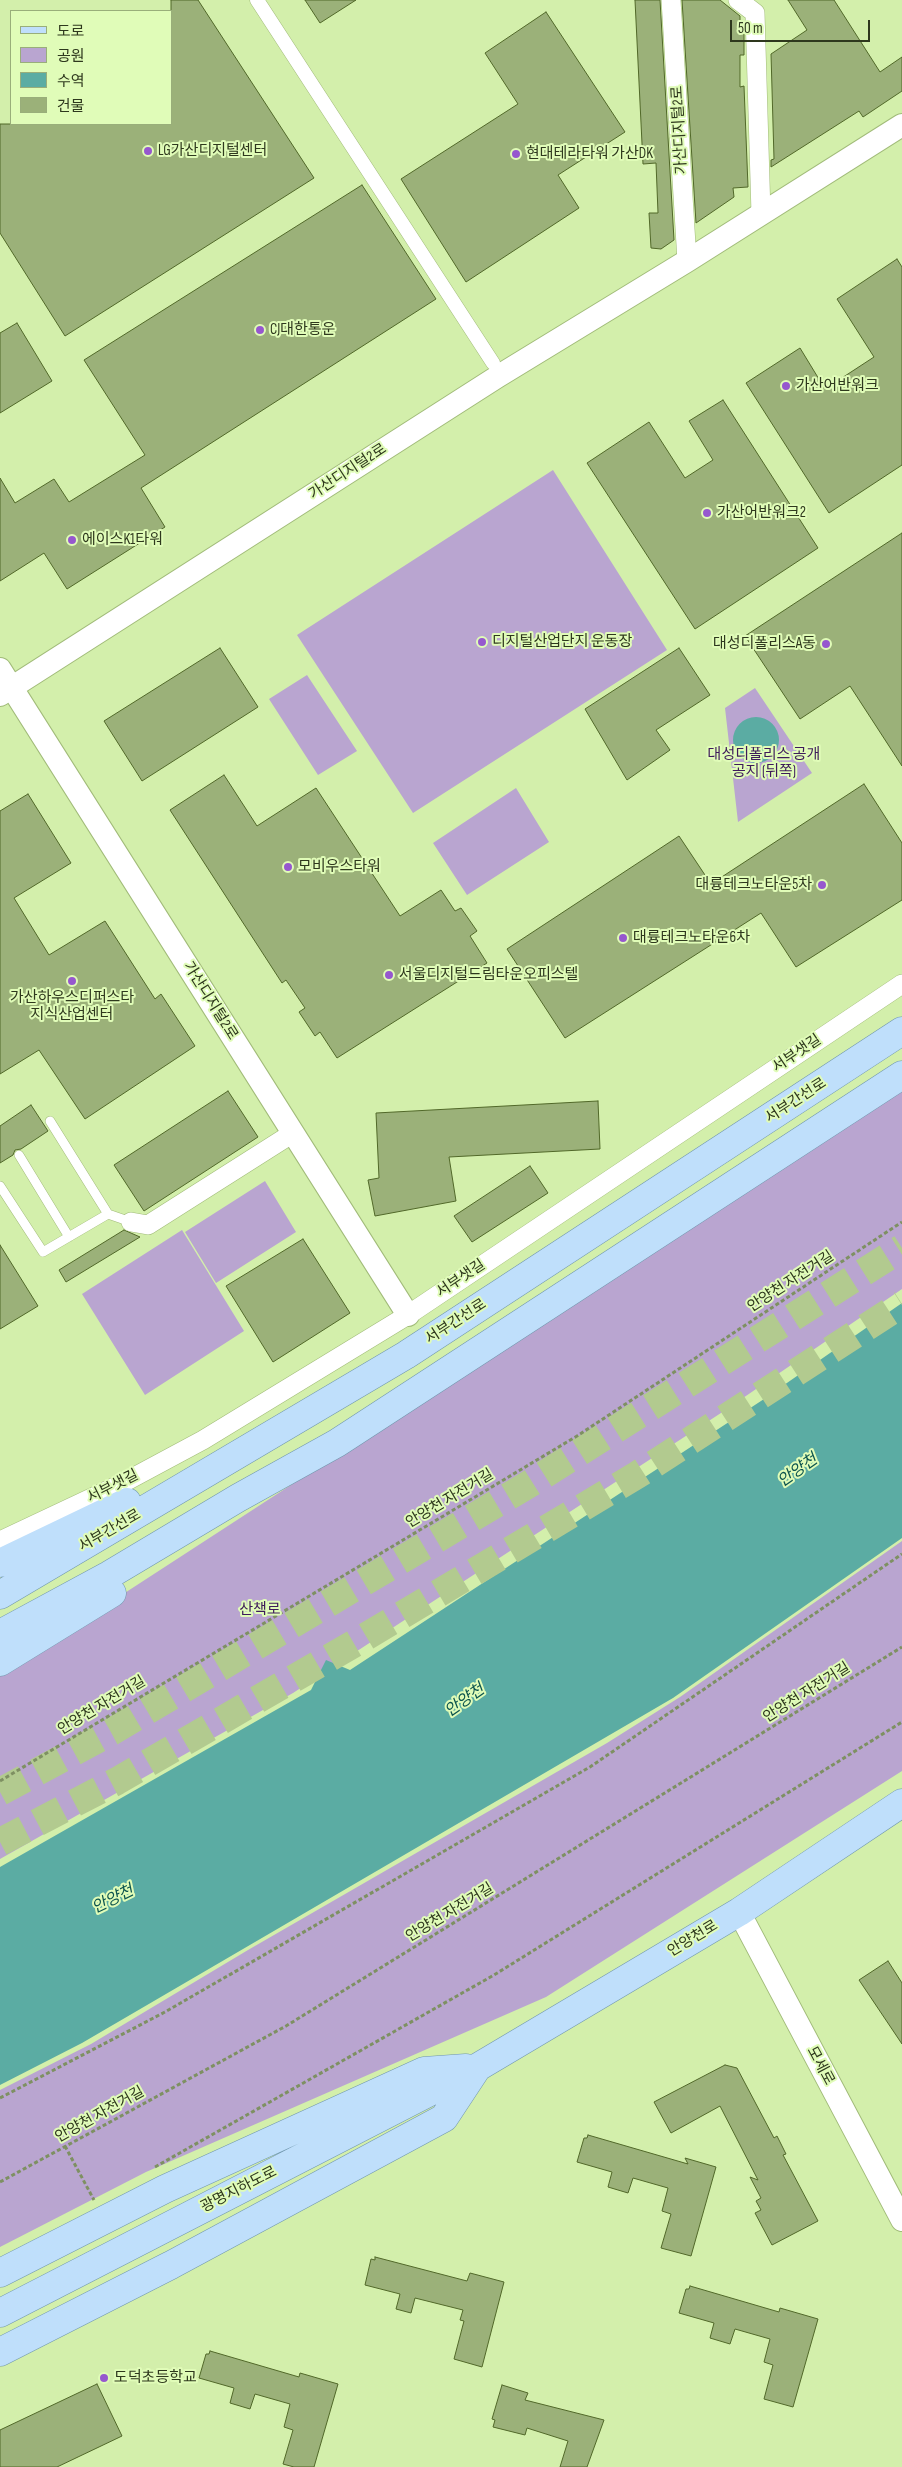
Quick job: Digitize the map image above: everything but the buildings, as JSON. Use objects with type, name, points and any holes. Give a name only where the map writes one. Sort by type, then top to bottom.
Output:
[{"type":"main road","name":"서부간선로","points":[[0,1595],[320,1408],[406,1355],[902,1031]]},
{"type":"main road","points":[[0,1662],[167,1558],[337,1443],[902,1076]]},
{"type":"main road","points":[[0,1563],[320,1408]]},
{"type":"main road","points":[[0,1634],[109,1575],[238,1498],[337,1443]]},
{"type":"main road","name":"안양천로","points":[[478,2067],[739,1912],[902,1803]]},
{"type":"main road","points":[[0,2273],[165,2189],[424,2071],[478,2067]]},
{"type":"main road","points":[[0,2352],[171,2265],[444,2118],[478,2067]]},
{"type":"main road","name":"광명지하도로","points":[[0,2313],[478,2067]]},
{"type":"street","points":[[257,0],[493,363]]},
{"type":"street","name":"가산디지털2로","points":[[671,0],[687,261]]},
{"type":"street","points":[[738,0],[755,13],[761,214]]},
{"type":"street","name":"가산디지털2로","points":[[408,1315],[4,683],[497,376],[687,261],[902,125]]},
{"type":"street","name":"서부샛길","points":[[0,1541],[121,1484],[203,1440],[408,1315],[902,984]]},
{"type":"street","points":[[131,1222],[148,1225],[293,1133]]},
{"type":"street","name":"모세로","points":[[739,1912],[902,2220]]},
{"type":"lane","points":[[50,1121],[108,1214],[131,1222]]},
{"type":"lane","points":[[19,1155],[69,1237]]},
{"type":"lane","points":[[0,1186],[43,1252],[108,1214]]},
{"type":"path","name":"안양천 자전거길","points":[[0,1781],[577,1436],[902,1222]]},
{"type":"path","points":[[0,2098],[165,2012],[590,1767],[902,1554]]},
{"type":"path","name":"안양천 자전거길","points":[[0,2182],[286,2026],[902,1647]]},
{"type":"path","points":[[147,2171],[494,1975],[902,1722]]},
{"type":"path","points":[[65,2146],[95,2200]]},
{"type":"path","points":[[86,2205],[103,2196]]},
{"type":"green space","name":"디지털산업단지 운동장","points":[[553,470],[667,650],[413,813],[297,635]]},
{"type":"green space","points":[[307,675],[357,751],[318,775],[269,699]]},
{"type":"green space","name":"대성디폴리스 공개 공지 (뒤쪽)","points":[[755,688],[812,773],[738,822],[725,708]]},
{"type":"green space","points":[[516,788],[549,842],[467,895],[433,843]]},
{"type":"green space","name":"산책로","points":[[902,1088],[902,1289],[724,1411],[293,1693],[0,1859],[0,1670],[97,1611]]},
{"type":"green space","points":[[265,1181],[296,1232],[216,1283],[185,1232]]},
{"type":"green space","points":[[182,1230],[244,1331],[145,1395],[82,1294]]},
{"type":"green space","points":[[902,1541],[902,1771],[546,1997],[146,2172],[0,2247],[0,2090],[91,2044],[248,1950],[607,1743],[680,1697]]},
{"type":"water","points":[[756,717],[769,721],[775,727],[779,740],[775,753],[769,759],[756,763],[743,759],[737,753],[733,740],[737,727],[743,721]]},
{"type":"water","name":"안양천","points":[[902,1303],[902,1538],[673,1698],[82,2043],[0,2085],[0,1867],[311,1690],[326,1660],[350,1670],[761,1401]]},
{"type":"tunnel","points":[[0,1792],[111,1732],[526,1486],[902,1248]]},
{"type":"tunnel","points":[[0,1842],[117,1781],[355,1643],[637,1475],[902,1304]]},
{"type":"place","name":"LG가산디지털센터","points":[[148,151]]},
{"type":"place","name":"현대테라타워 가산DK","points":[[516,154]]},
{"type":"place","name":"CJ대한통운","points":[[260,330]]},
{"type":"place","name":"가산어반워크","points":[[786,386]]},
{"type":"place","name":"가산어반워크2","points":[[707,513]]},
{"type":"place","name":"에이스K1타워","points":[[72,540]]},
{"type":"place","name":"디지털산업단지 운동장","points":[[482,642]]},
{"type":"place","name":"대성디폴리스A동","points":[[826,644]]},
{"type":"place","name":"모비우스타워","points":[[288,867]]},
{"type":"place","name":"대륭테크노타운5차","points":[[822,885]]},
{"type":"place","name":"대륭테크노타운6차","points":[[623,938]]},
{"type":"place","name":"서울디지털드림타운오피스텔","points":[[389,975]]},
{"type":"place","name":"가산하우스디퍼스타 지식산업센터","points":[[72,981]]},
{"type":"place","name":"도덕초등학교","points":[[104,2378]]}]
